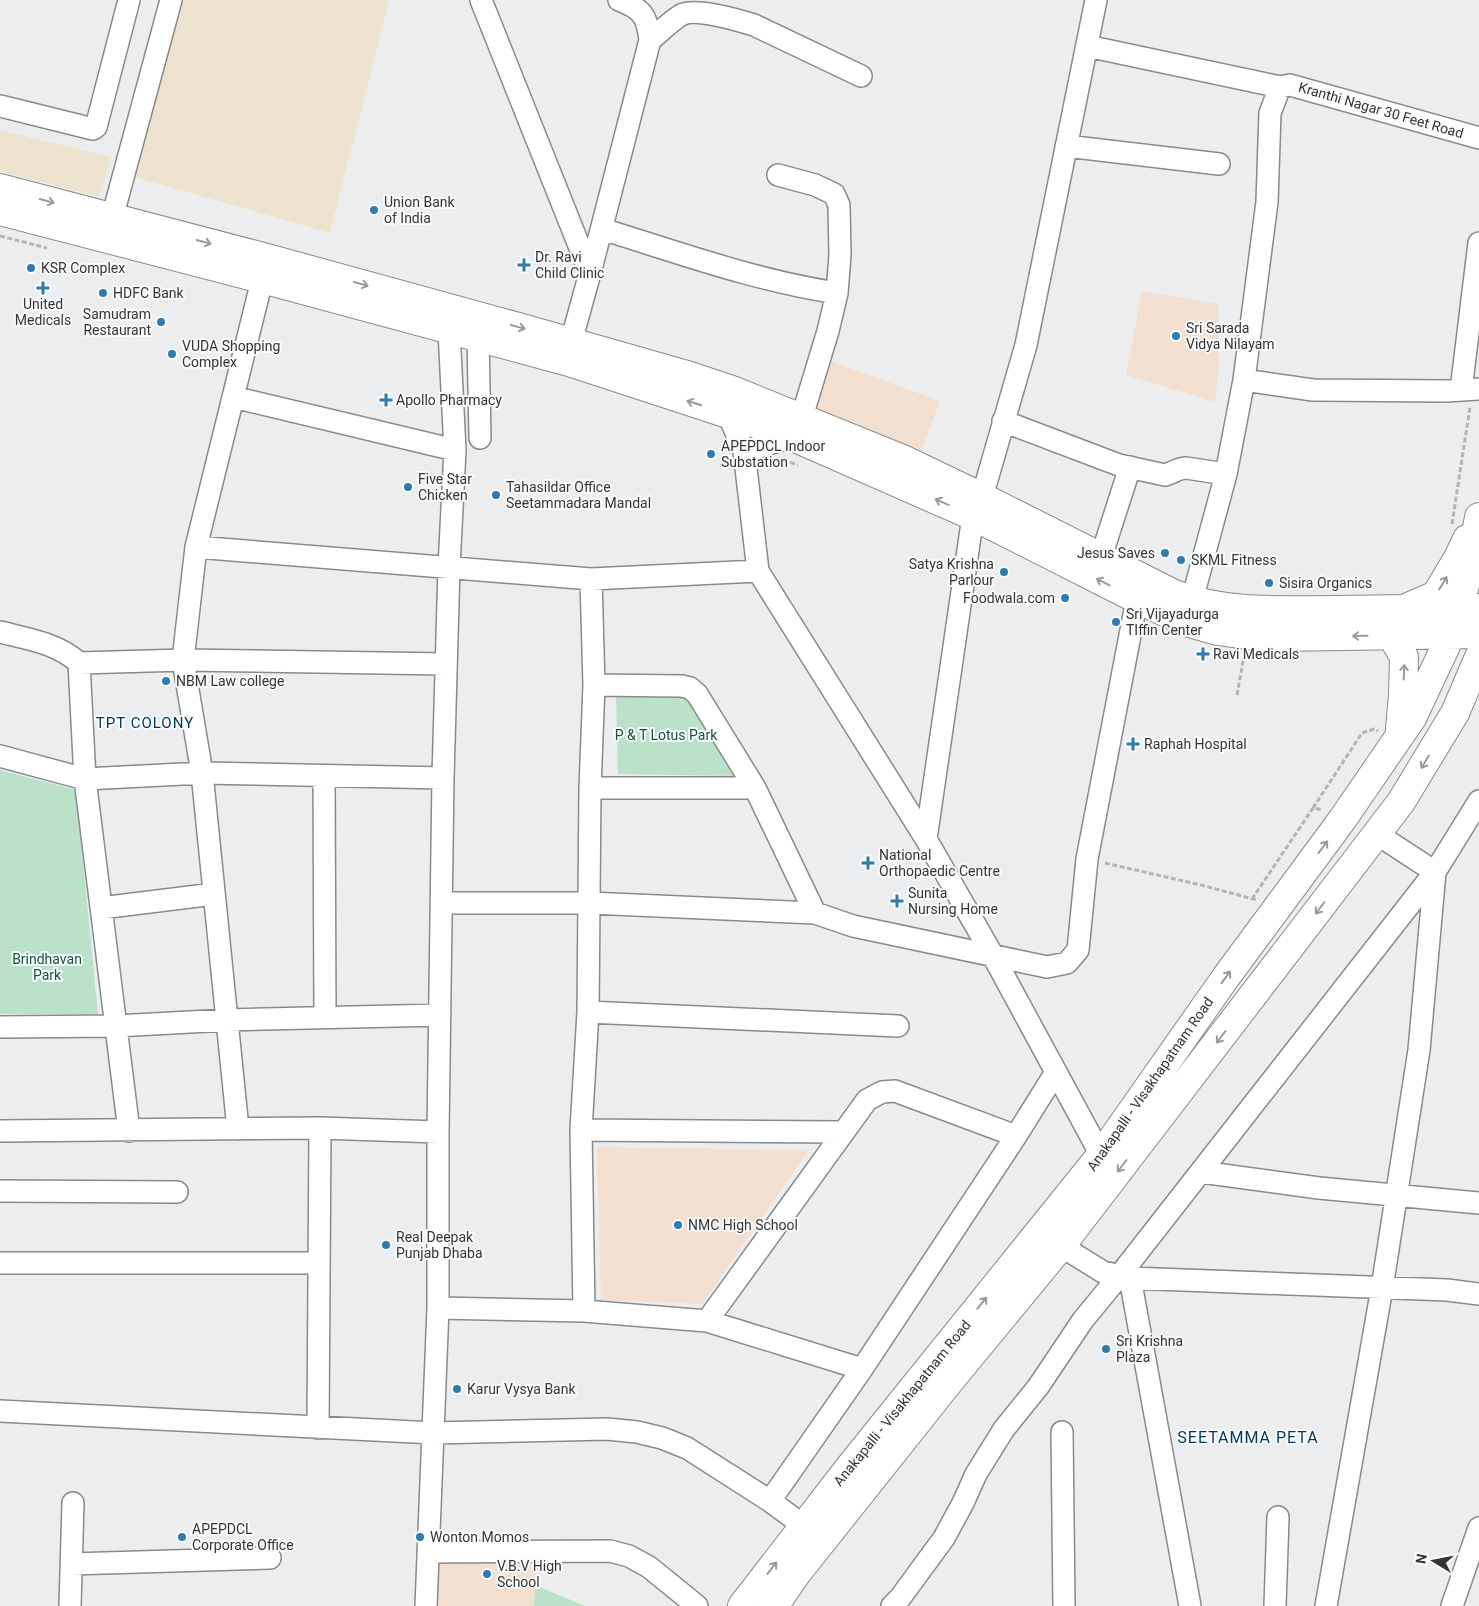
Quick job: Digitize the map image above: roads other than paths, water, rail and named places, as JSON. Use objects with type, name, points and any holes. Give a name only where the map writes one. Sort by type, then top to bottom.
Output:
[{"type":"main road","points":[[0,188],[112,218],[265,268],[451,320],[571,342],[732,390],[791,438]]},
{"type":"main road","points":[[0,211],[265,268]]},
{"type":"main road","points":[[451,320],[478,338],[569,362],[728,414],[978,506],[1101,556],[1174,594],[1189,611],[1218,631],[1248,635],[1310,638],[1479,634]]},
{"type":"main road","points":[[978,506],[1136,599],[1189,611],[1214,606],[1255,609],[1469,608]]},
{"type":"main road","points":[[1404,609],[1436,595],[1458,558],[1479,515]]},
{"type":"main road","name":"Anakapalli - Visakhapatnam Road","points":[[742,1606],[858,1456],[1101,1155],[1226,977],[1345,816],[1412,718],[1451,635],[1469,608],[1470,567],[1479,515]]},
{"type":"main road","points":[[1392,636],[1404,657],[1403,695],[1397,740]]},
{"type":"main road","name":"Anakapalli - Visakhapatnam Road","points":[[774,1606],[809,1558],[1061,1246],[1401,802],[1455,713],[1479,657]]},
{"type":"main road","points":[[1444,731],[1479,701]]},
{"type":"street","points":[[0,106],[93,129],[96,127],[129,0]]},
{"type":"street","points":[[112,218],[171,0]]},
{"type":"street","points":[[482,0],[590,274]]},
{"type":"street","points":[[571,342],[650,40],[644,15],[638,9],[619,0]]},
{"type":"street","points":[[926,839],[978,506],[1026,345],[1096,0]]},
{"type":"street","points":[[650,40],[682,14],[699,13],[740,20],[861,76]]},
{"type":"street","points":[[1087,46],[1280,87]]},
{"type":"street","name":"Kranthi Nagar 30 Feet Road","points":[[1189,611],[1226,474],[1244,380],[1267,202],[1270,113],[1280,87],[1290,85],[1479,138]]},
{"type":"street","points":[[1066,146],[1219,164]]},
{"type":"street","points":[[744,451],[791,438],[828,331],[837,293],[840,256],[839,205],[834,194],[816,185],[778,175]]},
{"type":"street","points":[[602,229],[773,281],[837,293]]},
{"type":"street","points":[[1244,380],[1313,390],[1470,390],[1479,243]]},
{"type":"street","points":[[238,1129],[202,773],[183,660],[196,547],[265,268]]},
{"type":"street","points":[[426,1606],[438,1308],[438,1132],[446,664],[455,450],[451,320]]},
{"type":"street","points":[[478,338],[480,438]]},
{"type":"street","points":[[233,397],[455,450]]},
{"type":"street","points":[[728,414],[744,451],[758,571],[926,839],[992,954],[1101,1155]]},
{"type":"street","points":[[1003,420],[1106,460],[1130,467],[1166,475],[1180,468],[1226,474]]},
{"type":"street","points":[[1101,556],[1130,467]]},
{"type":"street","points":[[196,547],[592,579],[758,571]]},
{"type":"street","points":[[584,1312],[581,1130],[588,1012],[590,788],[594,685],[592,579]]},
{"type":"street","points":[[442,903],[590,902],[815,913],[852,926],[1047,967],[1068,963],[1078,950],[1087,859],[1136,599]]},
{"type":"street","points":[[0,632],[50,644],[69,654],[79,663],[183,660],[446,664]]},
{"type":"street","points":[[79,663],[85,779],[129,1131]]},
{"type":"street","points":[[594,685],[682,686],[690,688],[697,694],[755,788],[815,913]]},
{"type":"street","points":[[0,756],[85,779],[202,773],[444,778]]},
{"type":"street","points":[[324,776],[325,1018]]},
{"type":"street","points":[[590,788],[755,788]]},
{"type":"street","points":[[892,1606],[944,1538],[963,1504],[976,1474],[1004,1429],[1038,1387],[1083,1320],[1125,1276],[1201,1172],[1435,872],[1479,801]]},
{"type":"street","points":[[1377,834],[1435,872]]},
{"type":"street","points":[[1326,1606],[1382,1288],[1419,1050],[1435,872]]},
{"type":"street","points":[[101,908],[214,894]]},
{"type":"street","points":[[588,1012],[898,1026]]},
{"type":"street","points":[[0,1027],[116,1026],[227,1020],[440,1015]]},
{"type":"street","points":[[770,1501],[862,1369],[1016,1136],[1056,1072]]},
{"type":"street","points":[[707,1321],[867,1100],[882,1092],[895,1091],[1016,1136]]},
{"type":"street","points":[[0,1131],[320,1128],[438,1132]]},
{"type":"street","points":[[318,1428],[320,1128]]},
{"type":"street","points":[[581,1130],[842,1132]]},
{"type":"street","points":[[1201,1172],[1319,1188],[1479,1203]]},
{"type":"street","points":[[0,1191],[177,1192]]},
{"type":"street","points":[[1061,1246],[1103,1272],[1125,1276],[1447,1290],[1479,1294]]},
{"type":"street","points":[[0,1263],[318,1263]]},
{"type":"street","points":[[1125,1276],[1190,1606]]},
{"type":"street","points":[[438,1308],[584,1312],[707,1321],[862,1369]]},
{"type":"street","points":[[0,1411],[434,1433],[607,1429],[637,1432],[662,1438],[687,1448],[770,1501],[804,1526]]},
{"type":"street","points":[[1062,1432],[1064,1606]]},
{"type":"street","points":[[70,1606],[72,1503]]},
{"type":"street","points":[[1275,1606],[1278,1517]]},
{"type":"street","points":[[1452,1606],[1473,1568],[1479,1528]]},
{"type":"street","points":[[428,1552],[610,1551],[629,1556],[649,1567],[697,1606]]},
{"type":"street","points":[[71,1564],[270,1558]]},
{"type":"place","name":"Union Bank of India","points":[[374,210]]},
{"type":"place","name":"Dr. Ravi Child Clinic","points":[[524,265]]},
{"type":"place","name":"KSR Complex","points":[[31,268]]},
{"type":"place","name":"United Medicals","points":[[43,288]]},
{"type":"place","name":"HDFC Bank","points":[[103,293]]},
{"type":"place","name":"Samudram Restaurant","points":[[161,322]]},
{"type":"place","name":"Sri Sarada Vidya Nilayam","points":[[1176,336]]},
{"type":"place","name":"VUDA Shopping Complex","points":[[172,354]]},
{"type":"place","name":"Apollo Pharmacy","points":[[386,400]]},
{"type":"place","name":"APEPDCL Indoor Substation","points":[[711,454]]},
{"type":"place","name":"Five Star Chicken","points":[[408,487]]},
{"type":"place","name":"Tahasildar Office Seetammadara Mandal","points":[[496,495]]},
{"type":"place","name":"Jesus Saves","points":[[1165,553]]},
{"type":"place","name":"SKML Fitness","points":[[1181,560]]},
{"type":"place","name":"Satya Krishna Parlour","points":[[1004,572]]},
{"type":"place","name":"Sisira Organics","points":[[1269,583]]},
{"type":"place","name":"Foodwala.com","points":[[1065,598]]},
{"type":"place","name":"Sri Vijayadurga TIffin Center","points":[[1116,622]]},
{"type":"place","name":"Ravi Medicals","points":[[1203,654]]},
{"type":"place","name":"NBM Law college","points":[[166,681]]},
{"type":"place","name":"Raphah Hospital","points":[[1133,744]]},
{"type":"place","name":"National Orthopaedic Centre","points":[[868,863]]},
{"type":"place","name":"Sunita Nursing Home","points":[[897,901]]},
{"type":"place","name":"NMC High School","points":[[678,1225]]},
{"type":"place","name":"Real Deepak Punjab Dhaba","points":[[386,1245]]},
{"type":"place","name":"Sri Krishna Plaza","points":[[1106,1349]]},
{"type":"place","name":"Karur Vysya Bank","points":[[457,1389]]},
{"type":"place","name":"APEPDCL Corporate Office","points":[[182,1537]]},
{"type":"place","name":"Wonton Momos","points":[[420,1537]]},
{"type":"place","name":"V.B.V High School","points":[[487,1574]]},
{"type":"district","name":"TPT COLONY","points":[[145,723]]},
{"type":"district","name":"SEETAMMA PETA","points":[[1248,1437]]},
{"type":"park label","name":"P & T Lotus Park","points":[[666,735]]},
{"type":"park label","name":"Brindhavan Park","points":[[47,968]]}]
